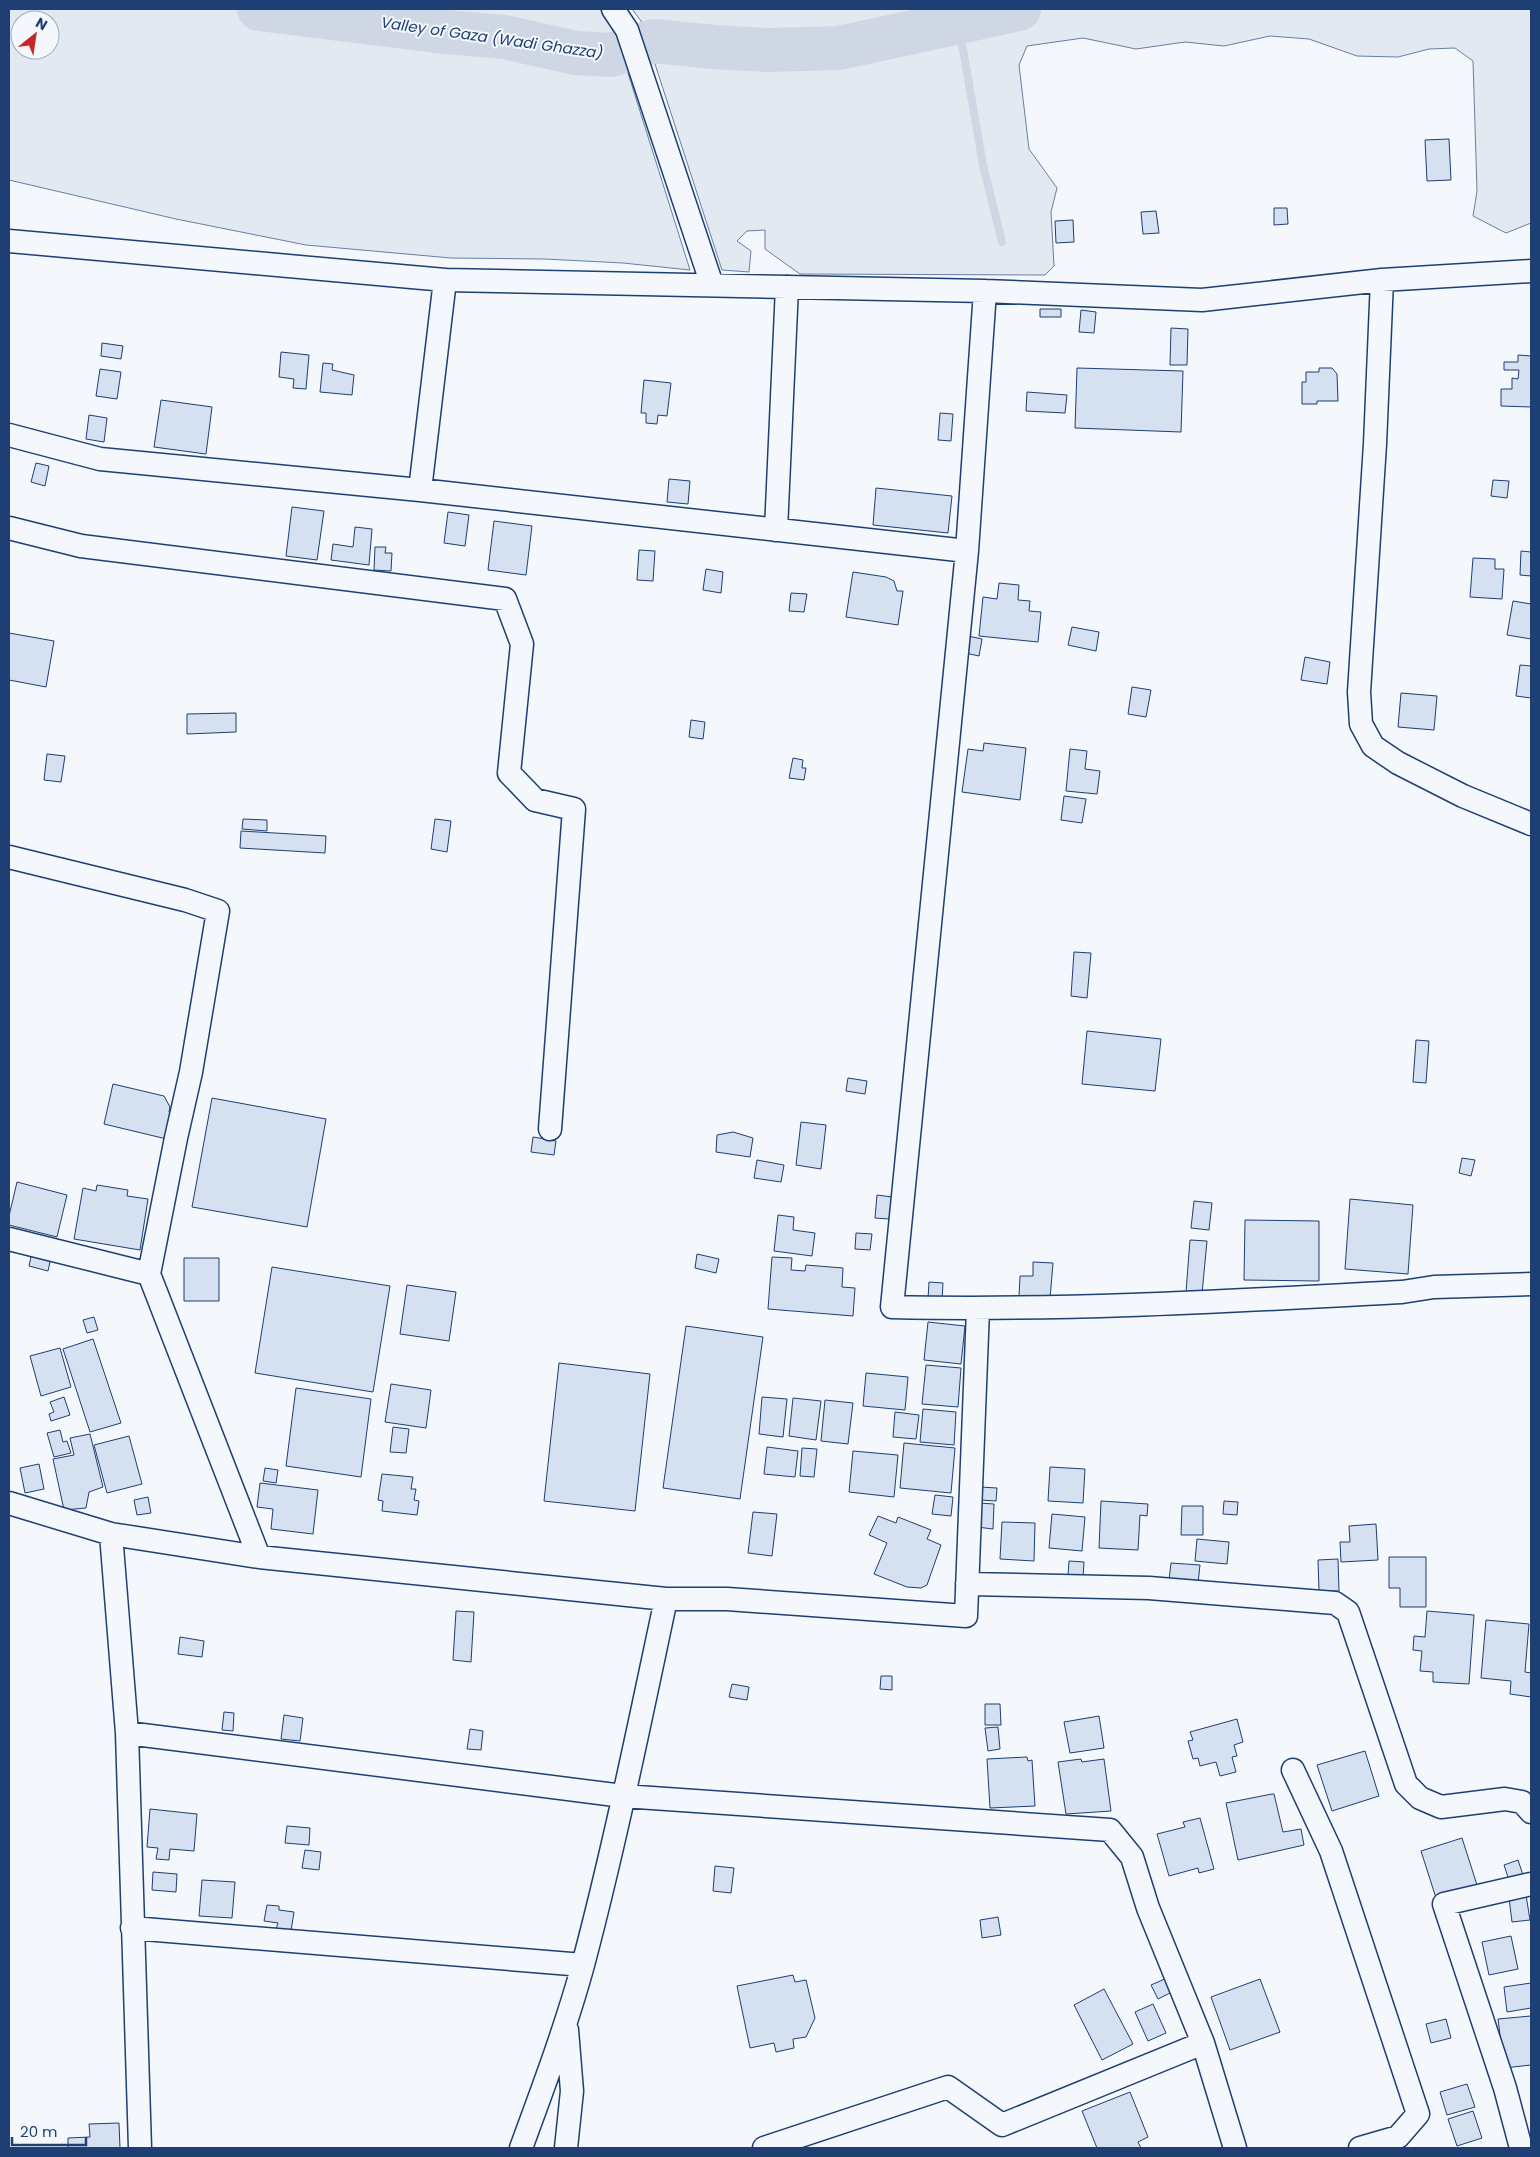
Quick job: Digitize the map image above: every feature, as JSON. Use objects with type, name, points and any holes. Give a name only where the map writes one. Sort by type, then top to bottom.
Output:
[{"type":"street","points":[[614,9],[627,30],[712,285]]},
{"type":"street","points":[[9,241],[445,280],[985,291],[1202,300],[1382,280],[1531,271]]},
{"type":"street","points":[[420,490],[445,280]]},
{"type":"street","points":[[1382,280],[1375,444],[1359,692],[1361,724],[1373,746],[1398,763],[1463,796],[1531,824]]},
{"type":"street","points":[[776,530],[787,286]]},
{"type":"street","points":[[985,291],[966,551],[892,1307],[978,1309],[1182,1304],[1402,1292],[1434,1287],[1531,1284]]},
{"type":"street","points":[[9,435],[100,459],[420,490],[966,551]]},
{"type":"street","points":[[9,528],[81,546],[505,599],[522,644],[509,773],[535,800],[574,809],[550,1129]]},
{"type":"street","points":[[9,857],[185,900],[218,911],[191,1072],[149,1274],[259,1557]]},
{"type":"street","points":[[9,1239],[149,1274]]},
{"type":"street","points":[[9,1503],[110,1534],[259,1557],[666,1599],[727,1599],[966,1616],[978,1309]]},
{"type":"street","points":[[110,1534],[127,1733],[140,2148]]},
{"type":"street","points":[[967,1584],[1149,1588],[1335,1603],[1348,1612],[1406,1784],[1420,1798],[1441,1807],[1506,1799],[1522,1802],[1531,1812]]},
{"type":"street","points":[[521,2148],[566,2022],[583,1965],[623,1796],[666,1599]]},
{"type":"street","points":[[127,1733],[623,1796],[1110,1830],[1132,1856],[1148,1908],[1203,2043],[1235,2148]]},
{"type":"street","points":[[1293,1770],[1331,1851],[1418,2114],[1398,2137],[1360,2148]]},
{"type":"street","points":[[1521,2148],[1505,2088],[1444,1904],[1531,1884]]},
{"type":"street","points":[[132,1928],[583,1965]]},
{"type":"street","points":[[566,2022],[572,2091],[566,2148]]},
{"type":"street","points":[[764,2148],[948,2087],[1002,2125],[1203,2043]]},
{"type":"shaded area","points":[[9,9],[600,9],[616,35],[690,270],[623,263],[545,259],[451,258],[306,245],[176,219],[9,180]]},
{"type":"shaded area","points":[[632,9],[1531,9],[1531,223],[1506,233],[1473,216],[1477,191],[1473,61],[1455,48],[1429,49],[1398,57],[1357,56],[1309,39],[1270,36],[1224,46],[1185,42],[1136,49],[1083,38],[1027,46],[1019,65],[1029,149],[1057,188],[1051,212],[1054,266],[1045,275],[800,274],[765,249],[765,230],[747,231],[737,241],[751,251],[749,272],[722,270],[641,21]]},
{"type":"building","points":[[1449,139],[1451,180],[1427,181],[1425,140]]},
{"type":"building","points":[[1274,208],[1287,208],[1288,224],[1274,225]]},
{"type":"building","points":[[1156,211],[1159,233],[1143,234],[1141,212]]},
{"type":"building","points":[[1073,220],[1074,242],[1056,243],[1055,221]]},
{"type":"building","points":[[1040,309],[1061,309],[1061,317],[1040,317]]},
{"type":"building","points":[[1081,310],[1096,312],[1094,333],[1079,332]]},
{"type":"building","points":[[1171,328],[1188,329],[1187,365],[1170,365]]},
{"type":"building","points":[[102,343],[123,346],[121,359],[101,356]]},
{"type":"building","points":[[281,352],[309,355],[306,389],[293,388],[294,379],[279,377]]},
{"type":"building","points":[[1518,355],[1531,356],[1531,407],[1501,406],[1501,389],[1512,389],[1512,378],[1518,379],[1519,370],[1504,370],[1504,362],[1518,362]]},
{"type":"building","points":[[323,363],[333,364],[332,370],[354,375],[352,395],[320,392]]},
{"type":"building","points":[[1077,368],[1183,371],[1181,432],[1075,428]]},
{"type":"building","points":[[1319,368],[1332,368],[1337,374],[1338,401],[1317,401],[1317,404],[1302,404],[1302,382],[1306,382],[1306,372],[1319,372]]},
{"type":"building","points":[[100,369],[121,372],[117,399],[96,396]]},
{"type":"building","points":[[644,380],[671,383],[667,416],[658,415],[657,424],[646,423],[646,413],[641,413]]},
{"type":"building","points":[[1027,392],[1067,395],[1065,413],[1026,411]]},
{"type":"building","points":[[161,400],[212,407],[206,454],[154,447]]},
{"type":"building","points":[[940,413],[953,414],[951,441],[938,440]]},
{"type":"building","points":[[89,415],[107,418],[104,442],[86,439]]},
{"type":"building","points":[[36,463],[49,466],[45,486],[31,482]]},
{"type":"building","points":[[669,479],[690,481],[688,504],[667,502]]},
{"type":"building","points":[[1493,480],[1509,481],[1507,498],[1491,496]]},
{"type":"building","points":[[876,488],[952,496],[948,533],[873,525]]},
{"type":"building","points":[[292,507],[324,511],[317,560],[286,556]]},
{"type":"building","points":[[448,512],[469,515],[465,546],[444,543]]},
{"type":"building","points":[[494,521],[532,526],[526,575],[488,570]]},
{"type":"building","points":[[355,527],[372,529],[369,565],[331,560],[333,544],[353,547]]},
{"type":"building","points":[[375,547],[386,547],[385,553],[392,553],[391,571],[374,570]]},
{"type":"building","points":[[639,550],[655,551],[653,581],[637,580]]},
{"type":"building","points":[[1521,551],[1531,552],[1531,576],[1520,575]]},
{"type":"building","points":[[1473,558],[1495,559],[1495,569],[1504,569],[1502,599],[1470,597]]},
{"type":"building","points":[[706,569],[723,572],[721,593],[703,590]]},
{"type":"building","points":[[853,572],[886,577],[894,581],[897,591],[903,591],[898,625],[846,617]]},
{"type":"building","points":[[999,583],[1019,585],[1018,600],[1030,601],[1029,611],[1041,612],[1038,642],[979,636],[983,597],[997,599]]},
{"type":"building","points":[[791,593],[807,594],[804,612],[789,611]]},
{"type":"building","points":[[1513,601],[1531,604],[1531,639],[1507,635]]},
{"type":"building","points":[[1072,627],[1099,632],[1096,651],[1068,645]]},
{"type":"building","points":[[9,633],[54,641],[46,687],[9,680]]},
{"type":"building","points":[[968,636],[982,639],[979,656],[965,653]]},
{"type":"building","points":[[1305,657],[1330,662],[1327,684],[1301,680]]},
{"type":"building","points":[[1520,665],[1531,666],[1531,698],[1516,696]]},
{"type":"building","points":[[1132,687],[1151,690],[1146,717],[1128,714]]},
{"type":"building","points":[[1401,693],[1437,696],[1434,730],[1398,727]]},
{"type":"building","points":[[236,713],[236,732],[187,734],[187,714]]},
{"type":"building","points":[[691,720],[705,722],[703,739],[689,737]]},
{"type":"building","points":[[984,743],[1026,748],[1020,800],[962,792],[968,749],[983,751]]},
{"type":"building","points":[[1070,749],[1087,751],[1085,769],[1100,771],[1097,794],[1066,791]]},
{"type":"building","points":[[47,754],[65,756],[61,782],[44,780]]},
{"type":"building","points":[[793,758],[803,760],[802,768],[806,768],[804,780],[789,778]]},
{"type":"building","points":[[1064,796],[1086,799],[1082,823],[1061,820]]},
{"type":"building","points":[[243,819],[267,820],[267,831],[242,829]]},
{"type":"building","points":[[435,819],[451,821],[447,852],[431,849]]},
{"type":"building","points":[[241,831],[326,836],[325,853],[240,848]]},
{"type":"building","points":[[1074,952],[1091,953],[1087,998],[1071,996]]},
{"type":"building","points":[[1087,1031],[1161,1039],[1155,1091],[1082,1084]]},
{"type":"building","points":[[1416,1040],[1429,1041],[1426,1083],[1413,1082]]},
{"type":"building","points":[[848,1078],[867,1081],[865,1094],[846,1091]]},
{"type":"building","points":[[113,1084],[164,1096],[170,1107],[169,1112],[181,1115],[175,1141],[104,1124]]},
{"type":"building","points":[[212,1098],[326,1119],[307,1227],[192,1207]]},
{"type":"building","points":[[801,1122],[826,1125],[821,1169],[796,1165]]},
{"type":"building","points":[[733,1132],[753,1138],[750,1157],[716,1152],[717,1135]]},
{"type":"building","points":[[533,1137],[556,1141],[554,1155],[531,1152]]},
{"type":"building","points":[[1462,1158],[1475,1160],[1471,1176],[1459,1173]]},
{"type":"building","points":[[757,1160],[784,1165],[781,1182],[754,1178]]},
{"type":"building","points":[[17,1182],[67,1195],[57,1237],[9,1225],[9,1216]]},
{"type":"building","points":[[97,1185],[128,1190],[127,1196],[148,1199],[140,1250],[74,1239],[83,1188],[96,1191]]},
{"type":"building","points":[[877,1195],[892,1197],[889,1219],[875,1218]]},
{"type":"building","points":[[1350,1199],[1413,1205],[1408,1274],[1345,1269]]},
{"type":"building","points":[[1194,1201],[1212,1203],[1209,1230],[1191,1228]]},
{"type":"building","points":[[778,1215],[794,1217],[793,1230],[815,1233],[812,1256],[774,1251]]},
{"type":"building","points":[[1245,1220],[1319,1221],[1319,1281],[1244,1280]]},
{"type":"building","points":[[856,1233],[872,1234],[870,1250],[855,1249]]},
{"type":"building","points":[[1190,1240],[1207,1241],[1202,1294],[1186,1292]]},
{"type":"building","points":[[32,1252],[51,1257],[48,1271],[29,1266]]},
{"type":"building","points":[[697,1254],[719,1259],[716,1273],[695,1268]]},
{"type":"building","points":[[772,1257],[792,1258],[791,1270],[805,1271],[806,1265],[843,1268],[842,1287],[855,1288],[853,1316],[768,1309]]},
{"type":"building","points":[[184,1258],[219,1258],[219,1301],[184,1301]]},
{"type":"building","points":[[1033,1262],[1053,1263],[1050,1299],[1019,1296],[1020,1276],[1033,1276]]},
{"type":"building","points":[[272,1267],[390,1286],[373,1392],[255,1373]]},
{"type":"building","points":[[929,1282],[943,1283],[942,1300],[928,1299]]},
{"type":"building","points":[[407,1285],[456,1292],[449,1341],[400,1334]]},
{"type":"building","points":[[94,1317],[98,1330],[87,1333],[83,1320]]},
{"type":"building","points":[[928,1322],[965,1326],[961,1364],[924,1360]]},
{"type":"building","points":[[686,1326],[763,1337],[740,1499],[663,1488]]},
{"type":"building","points":[[93,1339],[121,1423],[90,1432],[63,1349]]},
{"type":"building","points":[[60,1348],[71,1387],[41,1396],[30,1356]]},
{"type":"building","points":[[559,1363],[650,1374],[635,1511],[544,1501]]},
{"type":"building","points":[[926,1365],[961,1368],[958,1407],[922,1404]]},
{"type":"building","points":[[866,1373],[908,1377],[905,1410],[863,1406]]},
{"type":"building","points":[[391,1384],[431,1390],[426,1428],[385,1422]]},
{"type":"building","points":[[296,1388],[371,1399],[361,1477],[286,1466]]},
{"type":"building","points":[[64,1397],[70,1415],[51,1421],[49,1414],[54,1412],[50,1402]]},
{"type":"building","points":[[762,1397],[787,1399],[783,1437],[759,1434]]},
{"type":"building","points":[[793,1398],[821,1401],[816,1440],[789,1436]]},
{"type":"building","points":[[825,1400],[853,1403],[848,1444],[821,1441]]},
{"type":"building","points":[[923,1409],[956,1412],[954,1445],[920,1442]]},
{"type":"building","points":[[895,1412],[919,1415],[916,1439],[893,1437]]},
{"type":"building","points":[[393,1427],[409,1429],[406,1453],[390,1452]]},
{"type":"building","points":[[60,1430],[63,1442],[67,1441],[71,1453],[54,1457],[47,1433]]},
{"type":"building","points":[[90,1434],[103,1487],[89,1492],[86,1508],[64,1510],[53,1459],[74,1455],[70,1438]]},
{"type":"building","points":[[129,1436],[142,1484],[107,1493],[94,1445]]},
{"type":"building","points":[[904,1443],[955,1448],[951,1493],[900,1488]]},
{"type":"building","points":[[767,1447],[798,1451],[795,1477],[764,1474]]},
{"type":"building","points":[[802,1448],[817,1449],[814,1477],[800,1476]]},
{"type":"building","points":[[853,1451],[898,1455],[894,1497],[849,1492]]},
{"type":"building","points":[[39,1464],[44,1489],[25,1493],[20,1468]]},
{"type":"building","points":[[1050,1467],[1085,1469],[1083,1503],[1048,1501]]},
{"type":"building","points":[[265,1468],[278,1470],[276,1483],[263,1481]]},
{"type":"building","points":[[382,1474],[413,1477],[411,1489],[416,1489],[414,1500],[419,1501],[417,1515],[382,1511],[383,1501],[378,1500]]},
{"type":"building","points":[[260,1483],[318,1490],[313,1534],[271,1529],[273,1509],[257,1507]]},
{"type":"building","points":[[980,1487],[997,1488],[996,1501],[980,1500]]},
{"type":"building","points":[[935,1495],[953,1497],[951,1516],[932,1514]]},
{"type":"building","points":[[148,1497],[151,1513],[137,1515],[134,1500]]},
{"type":"building","points":[[1101,1501],[1148,1504],[1147,1516],[1140,1515],[1138,1550],[1099,1548]]},
{"type":"building","points":[[1224,1501],[1238,1502],[1237,1515],[1223,1514]]},
{"type":"building","points":[[979,1503],[994,1504],[993,1529],[977,1527]]},
{"type":"building","points":[[1182,1506],[1203,1506],[1203,1535],[1181,1535]]},
{"type":"building","points":[[753,1512],[777,1514],[772,1556],[748,1553]]},
{"type":"building","points":[[1052,1514],[1085,1517],[1082,1551],[1049,1548]]},
{"type":"building","points":[[878,1516],[896,1523],[898,1517],[931,1530],[927,1539],[941,1545],[927,1585],[921,1588],[907,1587],[874,1574],[887,1543],[869,1535]]},
{"type":"building","points":[[1002,1522],[1035,1523],[1034,1561],[1000,1559]]},
{"type":"building","points":[[1376,1524],[1378,1560],[1341,1562],[1340,1542],[1350,1542],[1349,1526]]},
{"type":"building","points":[[1197,1539],[1229,1542],[1227,1564],[1195,1561]]},
{"type":"building","points":[[1389,1557],[1426,1557],[1426,1607],[1400,1607],[1400,1588],[1389,1588]]},
{"type":"building","points":[[1338,1559],[1339,1591],[1319,1591],[1318,1560]]},
{"type":"building","points":[[1069,1561],[1084,1562],[1083,1577],[1068,1576]]},
{"type":"building","points":[[1171,1563],[1200,1565],[1198,1583],[1169,1580]]},
{"type":"building","points":[[456,1611],[474,1612],[471,1662],[453,1660]]},
{"type":"building","points":[[1427,1611],[1474,1615],[1469,1684],[1433,1682],[1433,1672],[1420,1671],[1422,1651],[1413,1650],[1414,1636],[1425,1637]]},
{"type":"building","points":[[1486,1620],[1529,1624],[1525,1672],[1531,1673],[1531,1697],[1510,1694],[1511,1681],[1481,1678]]},
{"type":"building","points":[[180,1637],[204,1641],[202,1657],[178,1654]]},
{"type":"building","points":[[881,1676],[892,1676],[892,1690],[880,1689]]},
{"type":"building","points":[[732,1684],[749,1687],[747,1700],[729,1697]]},
{"type":"building","points":[[985,1704],[1000,1704],[1001,1725],[985,1725]]},
{"type":"building","points":[[224,1712],[234,1713],[233,1731],[222,1730]]},
{"type":"building","points":[[284,1715],[303,1718],[300,1741],[281,1739]]},
{"type":"building","points":[[1099,1716],[1104,1748],[1070,1753],[1064,1722]]},
{"type":"building","points":[[1237,1719],[1243,1742],[1234,1745],[1237,1756],[1232,1757],[1236,1772],[1220,1776],[1216,1762],[1200,1766],[1198,1758],[1193,1759],[1188,1741],[1193,1740],[1190,1732]]},
{"type":"building","points":[[998,1727],[1000,1749],[988,1751],[985,1728]]},
{"type":"building","points":[[470,1729],[483,1731],[481,1750],[467,1749]]},
{"type":"building","points":[[1365,1751],[1379,1796],[1332,1811],[1317,1765]]},
{"type":"building","points":[[1027,1757],[1028,1761],[1032,1760],[1035,1806],[990,1808],[987,1759]]},
{"type":"building","points":[[1081,1759],[1082,1762],[1104,1759],[1111,1811],[1066,1814],[1058,1762]]},
{"type":"building","points":[[1274,1794],[1283,1832],[1301,1829],[1304,1845],[1238,1860],[1226,1803]]},
{"type":"building","points":[[150,1809],[197,1814],[194,1851],[170,1849],[169,1860],[156,1859],[158,1848],[147,1847]]},
{"type":"building","points":[[1200,1818],[1214,1869],[1199,1873],[1198,1868],[1169,1876],[1157,1834],[1185,1827],[1183,1822]]},
{"type":"building","points":[[287,1826],[310,1828],[309,1845],[285,1843]]},
{"type":"building","points":[[1462,1838],[1477,1885],[1436,1898],[1421,1851]]},
{"type":"building","points":[[305,1850],[321,1852],[319,1870],[302,1868]]},
{"type":"building","points":[[1518,1860],[1524,1878],[1510,1883],[1504,1865]]},
{"type":"building","points":[[715,1866],[734,1868],[731,1893],[713,1891]]},
{"type":"building","points":[[153,1872],[177,1874],[176,1892],[152,1890]]},
{"type":"building","points":[[202,1880],[235,1882],[232,1918],[199,1916]]},
{"type":"building","points":[[1526,1895],[1530,1920],[1512,1922],[1509,1898]]},
{"type":"building","points":[[267,1905],[279,1906],[279,1910],[294,1912],[291,1931],[276,1929],[278,1923],[264,1921]]},
{"type":"building","points":[[998,1917],[1001,1935],[982,1938],[980,1920]]},
{"type":"building","points":[[1511,1936],[1518,1969],[1489,1975],[1482,1942]]},
{"type":"building","points":[[793,1975],[795,1982],[806,1980],[815,2018],[806,2037],[793,2039],[794,2048],[776,2052],[774,2043],[750,2048],[737,1986]]},
{"type":"building","points":[[1167,1978],[1174,1991],[1158,1999],[1151,1985]]},
{"type":"building","points":[[1260,1979],[1280,2032],[1230,2050],[1211,1997]]},
{"type":"building","points":[[1531,1983],[1531,2008],[1507,2012],[1504,1987]]},
{"type":"building","points":[[1104,1989],[1133,2044],[1102,2060],[1074,2005]]},
{"type":"building","points":[[1153,2004],[1166,2033],[1148,2041],[1135,2012]]},
{"type":"building","points":[[1531,2016],[1531,2065],[1504,2068],[1498,2019]]},
{"type":"building","points":[[1446,2019],[1451,2038],[1431,2043],[1426,2024]]},
{"type":"building","points":[[1467,2084],[1475,2107],[1447,2115],[1440,2092]]},
{"type":"building","points":[[1130,2092],[1148,2137],[1138,2142],[1141,2148],[1097,2148],[1082,2111]]},
{"type":"building","points":[[1473,2111],[1482,2138],[1457,2146],[1448,2119]]},
{"type":"building","points":[[119,2123],[120,2148],[68,2148],[68,2138],[90,2137],[89,2124]]},
{"type":"waterway","name":"Valley of Gaza (Wadi Ghazza)","points":[[259,9],[436,31],[504,37],[576,53],[611,55],[654,41],[767,50],[839,48],[1019,9]]},
{"type":"waterway","points":[[955,23],[963,49],[983,165],[1002,242]]}]
